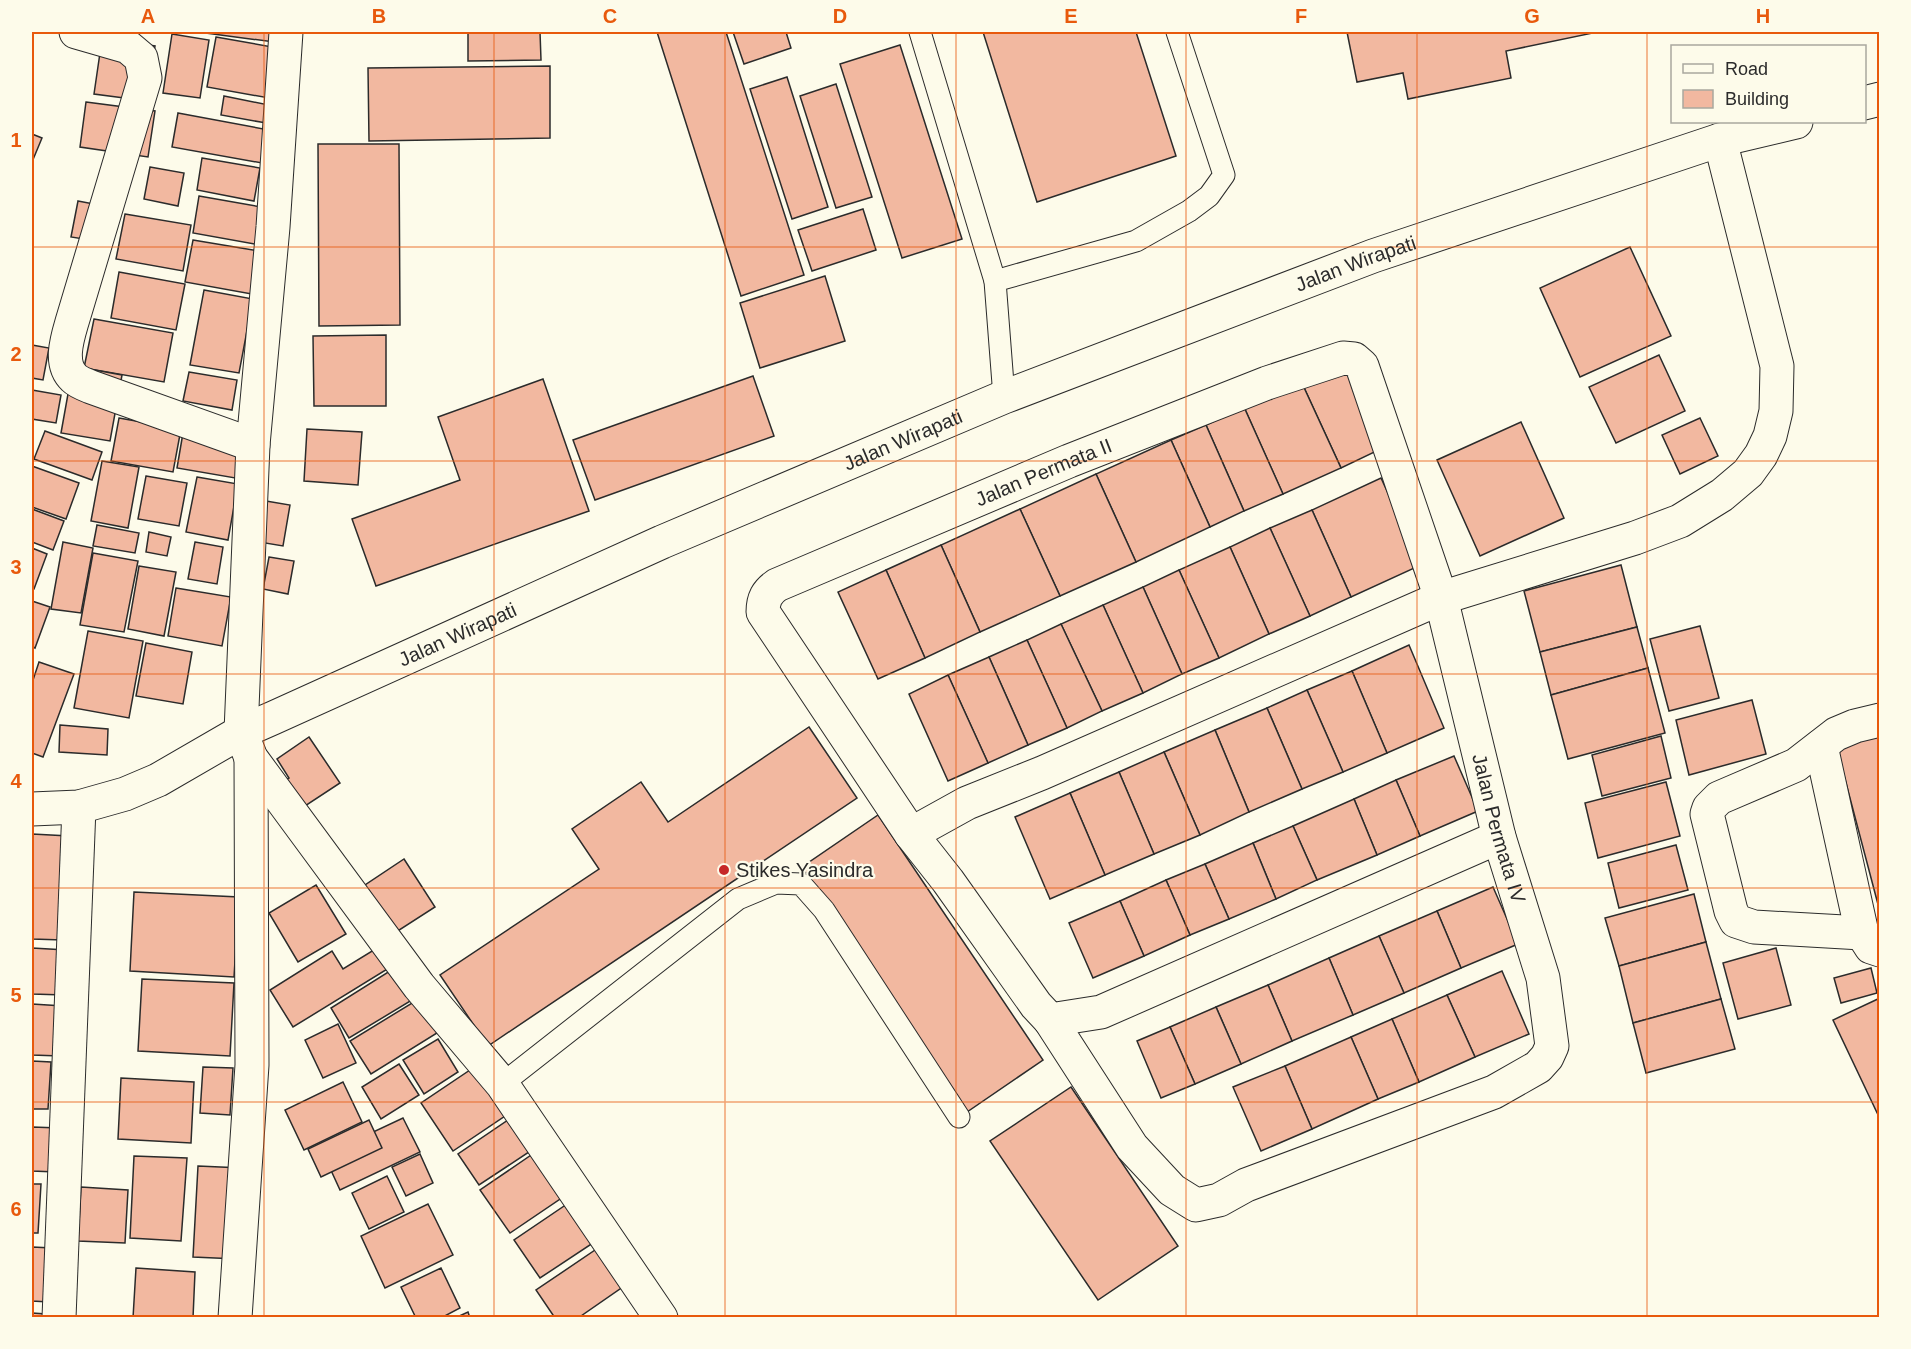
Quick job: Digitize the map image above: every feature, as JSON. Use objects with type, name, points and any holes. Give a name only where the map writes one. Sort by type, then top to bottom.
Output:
[{"type":"street","points":[[76,32],[128,47],[141,58],[145,78],[72,322],[65,360],[73,377],[91,387],[253,445]]},
{"type":"street","points":[[235,1317],[252,1065],[246,745],[253,445],[273,227],[286,32]]},
{"type":"street","name":"Jalan Wirapati","points":[[32,809],[79,807],[125,794],[246,745],[662,542],[1004,397],[1373,256],[1720,140],[1792,123]]},
{"type":"street","points":[[911,834],[967,803],[1042,773],[1441,598],[1635,538],[1680,521],[1722,495],[1748,473],[1761,455],[1770,436],[1776,411],[1777,366],[1720,140]]},
{"type":"street","name":"Jalan Permata II","points":[[1441,598],[1366,374],[1362,366],[1354,359],[1343,358],[1267,383],[1069,461],[777,585],[768,592],[763,602],[763,612],[911,834],[948,881],[1036,1005],[1050,1020],[1132,1146],[1172,1190],[1196,1205],[1219,1200],[1246,1185],[1494,1092],[1538,1067],[1547,1057]]},
{"type":"street","name":"Jalan Permata IV","points":[[1441,598],[1499,837],[1544,978],[1552,1046],[1547,1057]]},
{"type":"street","points":[[1821,746],[1871,942],[1754,927],[1736,921],[1731,911],[1708,818],[1709,808],[1719,798],[1796,765],[1836,734],[1855,726],[1880,720]]},
{"type":"street","points":[[246,745],[419,986],[502,1084],[661,1317]]},
{"type":"street","points":[[59,1317],[79,807]]},
{"type":"street","points":[[1050,1020],[1101,1012],[1499,837]]},
{"type":"lane","points":[[920,32],[995,281],[1004,397]]},
{"type":"lane","points":[[995,281],[1136,242],[1189,211],[1209,196],[1224,175],[1177,32]]},
{"type":"lane","points":[[502,1084],[738,899],[776,883],[801,884],[824,910],[959,1117]]},
{"type":"building","points":[[198,32],[276,32],[274,42]]},
{"type":"building","points":[[468,32],[540,32],[541,60],[468,61]]},
{"type":"building","points":[[657,32],[726,32],[804,275],[741,296]]},
{"type":"building","points":[[733,32],[786,32],[791,48],[744,64]]},
{"type":"building","points":[[983,32],[1136,32],[1176,156],[1037,202]]},
{"type":"building","points":[[1347,32],[1593,33],[1506,51],[1511,78],[1408,99],[1403,73],[1357,82]]},
{"type":"building","points":[[172,34],[209,40],[200,98],[163,93]]},
{"type":"building","points":[[216,37],[278,48],[269,98],[207,87]]},
{"type":"building","points":[[102,39],[155,46],[147,101],[94,94]]},
{"type":"building","points":[[900,45],[962,239],[902,258],[840,64]]},
{"type":"building","points":[[550,66],[550,138],[369,141],[368,68]]},
{"type":"building","points":[[787,77],[828,207],[792,219],[750,89]]},
{"type":"building","points":[[836,84],[872,197],[836,208],[800,96]]},
{"type":"building","points":[[224,96],[269,105],[266,123],[221,115]]},
{"type":"building","points":[[86,102],[155,111],[148,157],[80,147]]},
{"type":"building","points":[[178,113],[269,130],[262,163],[172,147]]},
{"type":"building","points":[[32,134],[42,138],[32,162]]},
{"type":"building","points":[[318,144],[399,144],[400,325],[319,326]]},
{"type":"building","points":[[202,158],[260,168],[254,201],[197,190]]},
{"type":"building","points":[[150,167],[184,173],[178,206],[144,199]]},
{"type":"building","points":[[199,196],[267,208],[260,245],[193,233]]},
{"type":"building","points":[[78,201],[115,208],[108,243],[71,237]]},
{"type":"building","points":[[863,209],[876,250],[812,271],[798,230]]},
{"type":"building","points":[[125,214],[191,225],[183,271],[116,259]]},
{"type":"building","points":[[193,240],[265,252],[257,295],[185,282]]},
{"type":"building","points":[[1630,247],[1671,336],[1580,377],[1540,288]]},
{"type":"building","points":[[119,272],[185,284],[176,330],[111,318]]},
{"type":"building","points":[[825,276],[845,341],[760,368],[740,303]]},
{"type":"building","points":[[204,290],[253,299],[239,373],[190,365]]},
{"type":"building","points":[[94,319],[173,333],[164,382],[84,368]]},
{"type":"building","points":[[386,335],[386,406],[314,406],[313,336]]},
{"type":"building","points":[[32,345],[49,348],[43,380],[32,378]]},
{"type":"building","points":[[1659,355],[1685,411],[1616,443],[1589,387]]},
{"type":"building","points":[[1346,361],[1385,447],[1341,468],[1301,381]]},
{"type":"building","points":[[73,366],[122,375],[110,441],[61,433]]},
{"type":"building","points":[[189,372],[237,380],[232,410],[183,401]]},
{"type":"building","points":[[753,376],[774,436],[595,500],[573,440]]},
{"type":"building","points":[[543,379],[589,511],[376,586],[352,519],[460,480],[438,417]]},
{"type":"building","points":[[1301,381],[1341,468],[1283,494],[1244,407]]},
{"type":"building","points":[[32,390],[61,395],[56,423],[32,419]]},
{"type":"building","points":[[1244,407],[1283,494],[1244,511],[1206,425]]},
{"type":"building","points":[[119,418],[181,429],[173,472],[111,461]]},
{"type":"building","points":[[1700,418],[1718,456],[1680,474],[1662,435]]},
{"type":"building","points":[[1521,422],[1564,518],[1480,556],[1437,460]]},
{"type":"building","points":[[1206,425],[1244,511],[1210,527],[1171,440]]},
{"type":"building","points":[[184,427],[249,439],[241,479],[177,468]]},
{"type":"building","points":[[307,429],[362,432],[358,485],[304,481]]},
{"type":"building","points":[[45,431],[102,452],[92,480],[34,459]]},
{"type":"building","points":[[1171,440],[1210,527],[1136,562],[1096,474]]},
{"type":"building","points":[[102,461],[139,467],[128,528],[91,521]]},
{"type":"building","points":[[32,466],[79,483],[66,519],[32,507]]},
{"type":"building","points":[[1096,474],[1136,562],[1060,596],[1020,509]]},
{"type":"building","points":[[146,476],[187,483],[179,526],[138,519]]},
{"type":"building","points":[[197,477],[238,484],[228,540],[186,532]]},
{"type":"building","points":[[1381,478],[1421,565],[1351,597],[1312,510]]},
{"type":"building","points":[[266,501],[290,505],[283,546],[259,542]]},
{"type":"building","points":[[32,509],[64,521],[53,550],[32,542]]},
{"type":"building","points":[[1020,509],[1060,596],[980,632],[941,545]]},
{"type":"building","points":[[1312,510],[1351,597],[1310,616],[1270,528]]},
{"type":"building","points":[[97,525],[139,533],[135,553],[93,546]]},
{"type":"building","points":[[1270,528],[1310,616],[1269,634],[1230,547]]},
{"type":"building","points":[[149,532],[171,537],[167,556],[146,552]]},
{"type":"building","points":[[63,542],[93,548],[81,613],[51,609]]},
{"type":"building","points":[[195,542],[223,547],[217,584],[188,579]]},
{"type":"building","points":[[941,545],[980,632],[925,658],[886,570]]},
{"type":"building","points":[[1230,547],[1269,634],[1219,658],[1179,570]]},
{"type":"building","points":[[32,548],[47,554],[34,589],[32,589]]},
{"type":"building","points":[[93,553],[138,561],[124,632],[80,625]]},
{"type":"building","points":[[269,557],[294,561],[288,594],[263,589]]},
{"type":"building","points":[[1621,565],[1637,627],[1540,652],[1524,591]]},
{"type":"building","points":[[139,566],[176,572],[164,636],[128,629]]},
{"type":"building","points":[[886,570],[925,658],[878,679],[838,592]]},
{"type":"building","points":[[1179,570],[1219,658],[1182,674],[1143,587]]},
{"type":"building","points":[[1143,587],[1182,674],[1143,693],[1103,605]]},
{"type":"building","points":[[176,588],[231,597],[222,646],[168,636]]},
{"type":"building","points":[[32,601],[50,607],[35,648],[32,646]]},
{"type":"building","points":[[1103,605],[1143,693],[1102,711],[1061,624]]},
{"type":"building","points":[[1061,624],[1102,711],[1067,728],[1027,640]]},
{"type":"building","points":[[1700,626],[1719,698],[1669,711],[1650,639]]},
{"type":"building","points":[[1637,627],[1648,668],[1551,695],[1540,652]]},
{"type":"building","points":[[88,631],[143,641],[129,718],[74,708]]},
{"type":"building","points":[[1027,640],[1067,728],[1028,745],[989,657]]},
{"type":"building","points":[[146,643],[192,652],[183,704],[136,696]]},
{"type":"building","points":[[1409,645],[1444,728],[1387,753],[1352,671]]},
{"type":"building","points":[[989,657],[1028,745],[988,763],[948,675]]},
{"type":"building","points":[[39,662],[74,674],[43,757],[32,753],[32,683]]},
{"type":"building","points":[[1648,668],[1665,733],[1568,759],[1551,695]]},
{"type":"building","points":[[1352,671],[1387,753],[1343,772],[1307,690]]},
{"type":"building","points":[[948,675],[988,763],[948,781],[909,694]]},
{"type":"building","points":[[1307,690],[1343,772],[1302,789],[1267,708]]},
{"type":"building","points":[[1752,700],[1766,754],[1689,775],[1676,720]]},
{"type":"building","points":[[1267,708],[1302,789],[1249,812],[1215,730]]},
{"type":"building","points":[[60,725],[108,729],[107,755],[59,752]]},
{"type":"building","points":[[809,727],[857,798],[488,1046],[440,975],[599,869],[572,829],[641,782],[668,822]]},
{"type":"building","points":[[1215,730],[1249,812],[1200,835],[1164,752]]},
{"type":"building","points":[[1880,734],[1880,912],[1836,745]]},
{"type":"building","points":[[1661,736],[1671,778],[1602,796],[1592,755]]},
{"type":"building","points":[[309,737],[340,783],[302,808],[284,781],[289,778],[277,759]]},
{"type":"building","points":[[1164,752],[1200,835],[1154,854],[1119,772]]},
{"type":"building","points":[[1454,756],[1478,811],[1420,836],[1396,780]]},
{"type":"building","points":[[1119,772],[1154,854],[1105,875],[1070,793]]},
{"type":"building","points":[[1396,780],[1420,836],[1377,855],[1354,799]]},
{"type":"building","points":[[1666,782],[1680,836],[1598,858],[1585,803]]},
{"type":"building","points":[[1070,793],[1105,875],[1050,899],[1015,817]]},
{"type":"building","points":[[1354,799],[1377,855],[1317,880],[1293,826]]},
{"type":"building","points":[[878,815],[1043,1060],[967,1112],[802,867]]},
{"type":"building","points":[[1293,826],[1317,880],[1276,899],[1253,843]]},
{"type":"building","points":[[32,834],[69,836],[63,940],[32,939]]},
{"type":"building","points":[[1253,843],[1276,899],[1229,919],[1205,864]]},
{"type":"building","points":[[1676,845],[1688,890],[1619,908],[1608,863]]},
{"type":"building","points":[[404,859],[435,907],[390,936],[359,889]]},
{"type":"building","points":[[1205,864],[1229,919],[1190,935],[1166,880]]},
{"type":"building","points":[[1166,880],[1190,935],[1144,956],[1120,901]]},
{"type":"building","points":[[316,885],[346,934],[298,962],[269,913]]},
{"type":"building","points":[[1493,887],[1518,944],[1461,968],[1437,911]]},
{"type":"building","points":[[134,892],[239,897],[234,977],[130,971]]},
{"type":"building","points":[[1694,894],[1706,942],[1619,966],[1605,918]]},
{"type":"building","points":[[1120,901],[1144,956],[1093,978],[1069,923]]},
{"type":"building","points":[[1437,911],[1461,968],[1404,993],[1379,936]]},
{"type":"building","points":[[1379,936],[1404,993],[1353,1015],[1329,958]]},
{"type":"building","points":[[1706,942],[1721,999],[1633,1023],[1619,966]]},
{"type":"building","points":[[32,948],[66,950],[64,995],[32,994]]},
{"type":"building","points":[[377,948],[389,968],[293,1027],[270,990],[332,951],[343,969]]},
{"type":"building","points":[[1776,948],[1791,1005],[1738,1019],[1723,963]]},
{"type":"building","points":[[1329,958],[1353,1015],[1292,1041],[1268,985]]},
{"type":"building","points":[[1871,968],[1877,993],[1841,1003],[1834,978]]},
{"type":"building","points":[[393,969],[412,1000],[349,1038],[331,1008]]},
{"type":"building","points":[[1502,971],[1529,1034],[1475,1057],[1447,995]]},
{"type":"building","points":[[142,979],[234,983],[230,1056],[138,1051]]},
{"type":"building","points":[[1268,985],[1292,1041],[1241,1064],[1216,1007]]},
{"type":"building","points":[[1447,995],[1475,1057],[1419,1082],[1392,1019]]},
{"type":"building","points":[[1880,998],[1880,1119],[1833,1020]]},
{"type":"building","points":[[1721,999],[1735,1049],[1646,1073],[1633,1023]]},
{"type":"building","points":[[417,1000],[437,1033],[371,1074],[350,1041]]},
{"type":"building","points":[[32,1004],[63,1006],[60,1056],[32,1055]]},
{"type":"building","points":[[1216,1007],[1241,1064],[1195,1084],[1170,1027]]},
{"type":"building","points":[[1392,1019],[1419,1082],[1378,1099],[1351,1037]]},
{"type":"building","points":[[338,1024],[356,1063],[323,1078],[305,1040]]},
{"type":"building","points":[[1170,1027],[1195,1084],[1161,1098],[1137,1041]]},
{"type":"building","points":[[1351,1037],[1378,1099],[1312,1129],[1285,1066]]},
{"type":"building","points":[[438,1039],[458,1072],[424,1094],[403,1060]]},
{"type":"building","points":[[32,1061],[51,1062],[48,1109],[32,1109]]},
{"type":"building","points":[[399,1064],[419,1095],[381,1119],[362,1087]]},
{"type":"building","points":[[476,1066],[508,1114],[453,1151],[421,1103]]},
{"type":"building","points":[[1285,1066],[1312,1129],[1261,1151],[1233,1087]]},
{"type":"building","points":[[203,1067],[233,1068],[230,1115],[200,1113]]},
{"type":"building","points":[[121,1078],[194,1082],[191,1143],[118,1139]]},
{"type":"building","points":[[343,1082],[362,1122],[304,1150],[285,1110]]},
{"type":"building","points":[[1071,1087],[1178,1246],[1098,1300],[990,1141]]},
{"type":"building","points":[[514,1116],[535,1148],[479,1185],[458,1154]]},
{"type":"building","points":[[403,1118],[420,1152],[340,1190],[324,1155]]},
{"type":"building","points":[[369,1120],[382,1148],[321,1177],[308,1149]]},
{"type":"building","points":[[32,1127],[59,1128],[56,1172],[32,1171]]},
{"type":"building","points":[[537,1151],[566,1195],[510,1233],[480,1190]]},
{"type":"building","points":[[420,1154],[433,1183],[406,1196],[392,1167]]},
{"type":"building","points":[[134,1156],[187,1158],[181,1241],[130,1238]]},
{"type":"building","points":[[198,1166],[242,1168],[237,1259],[193,1257]]},
{"type":"building","points":[[387,1176],[404,1212],[369,1229],[352,1193]]},
{"type":"building","points":[[32,1184],[41,1184],[38,1233],[32,1233]]},
{"type":"building","points":[[81,1187],[128,1190],[125,1243],[78,1241]]},
{"type":"building","points":[[573,1200],[599,1239],[540,1278],[514,1240]]},
{"type":"building","points":[[428,1204],[453,1255],[385,1288],[361,1236]]},
{"type":"building","points":[[601,1246],[627,1284],[578,1318],[555,1318],[536,1290]]},
{"type":"building","points":[[32,1247],[52,1248],[49,1302],[32,1301]]},
{"type":"building","points":[[136,1268],[195,1272],[193,1318],[133,1318]]},
{"type":"building","points":[[441,1268],[460,1308],[441,1318],[416,1318],[401,1287]]},
{"type":"building","points":[[468,1312],[470,1318],[455,1318]]},
{"type":"building","points":[[32,1313],[46,1314],[46,1318],[32,1318]]},
{"type":"place","name":"Stikes Yasindra","points":[[724,870]]}]
